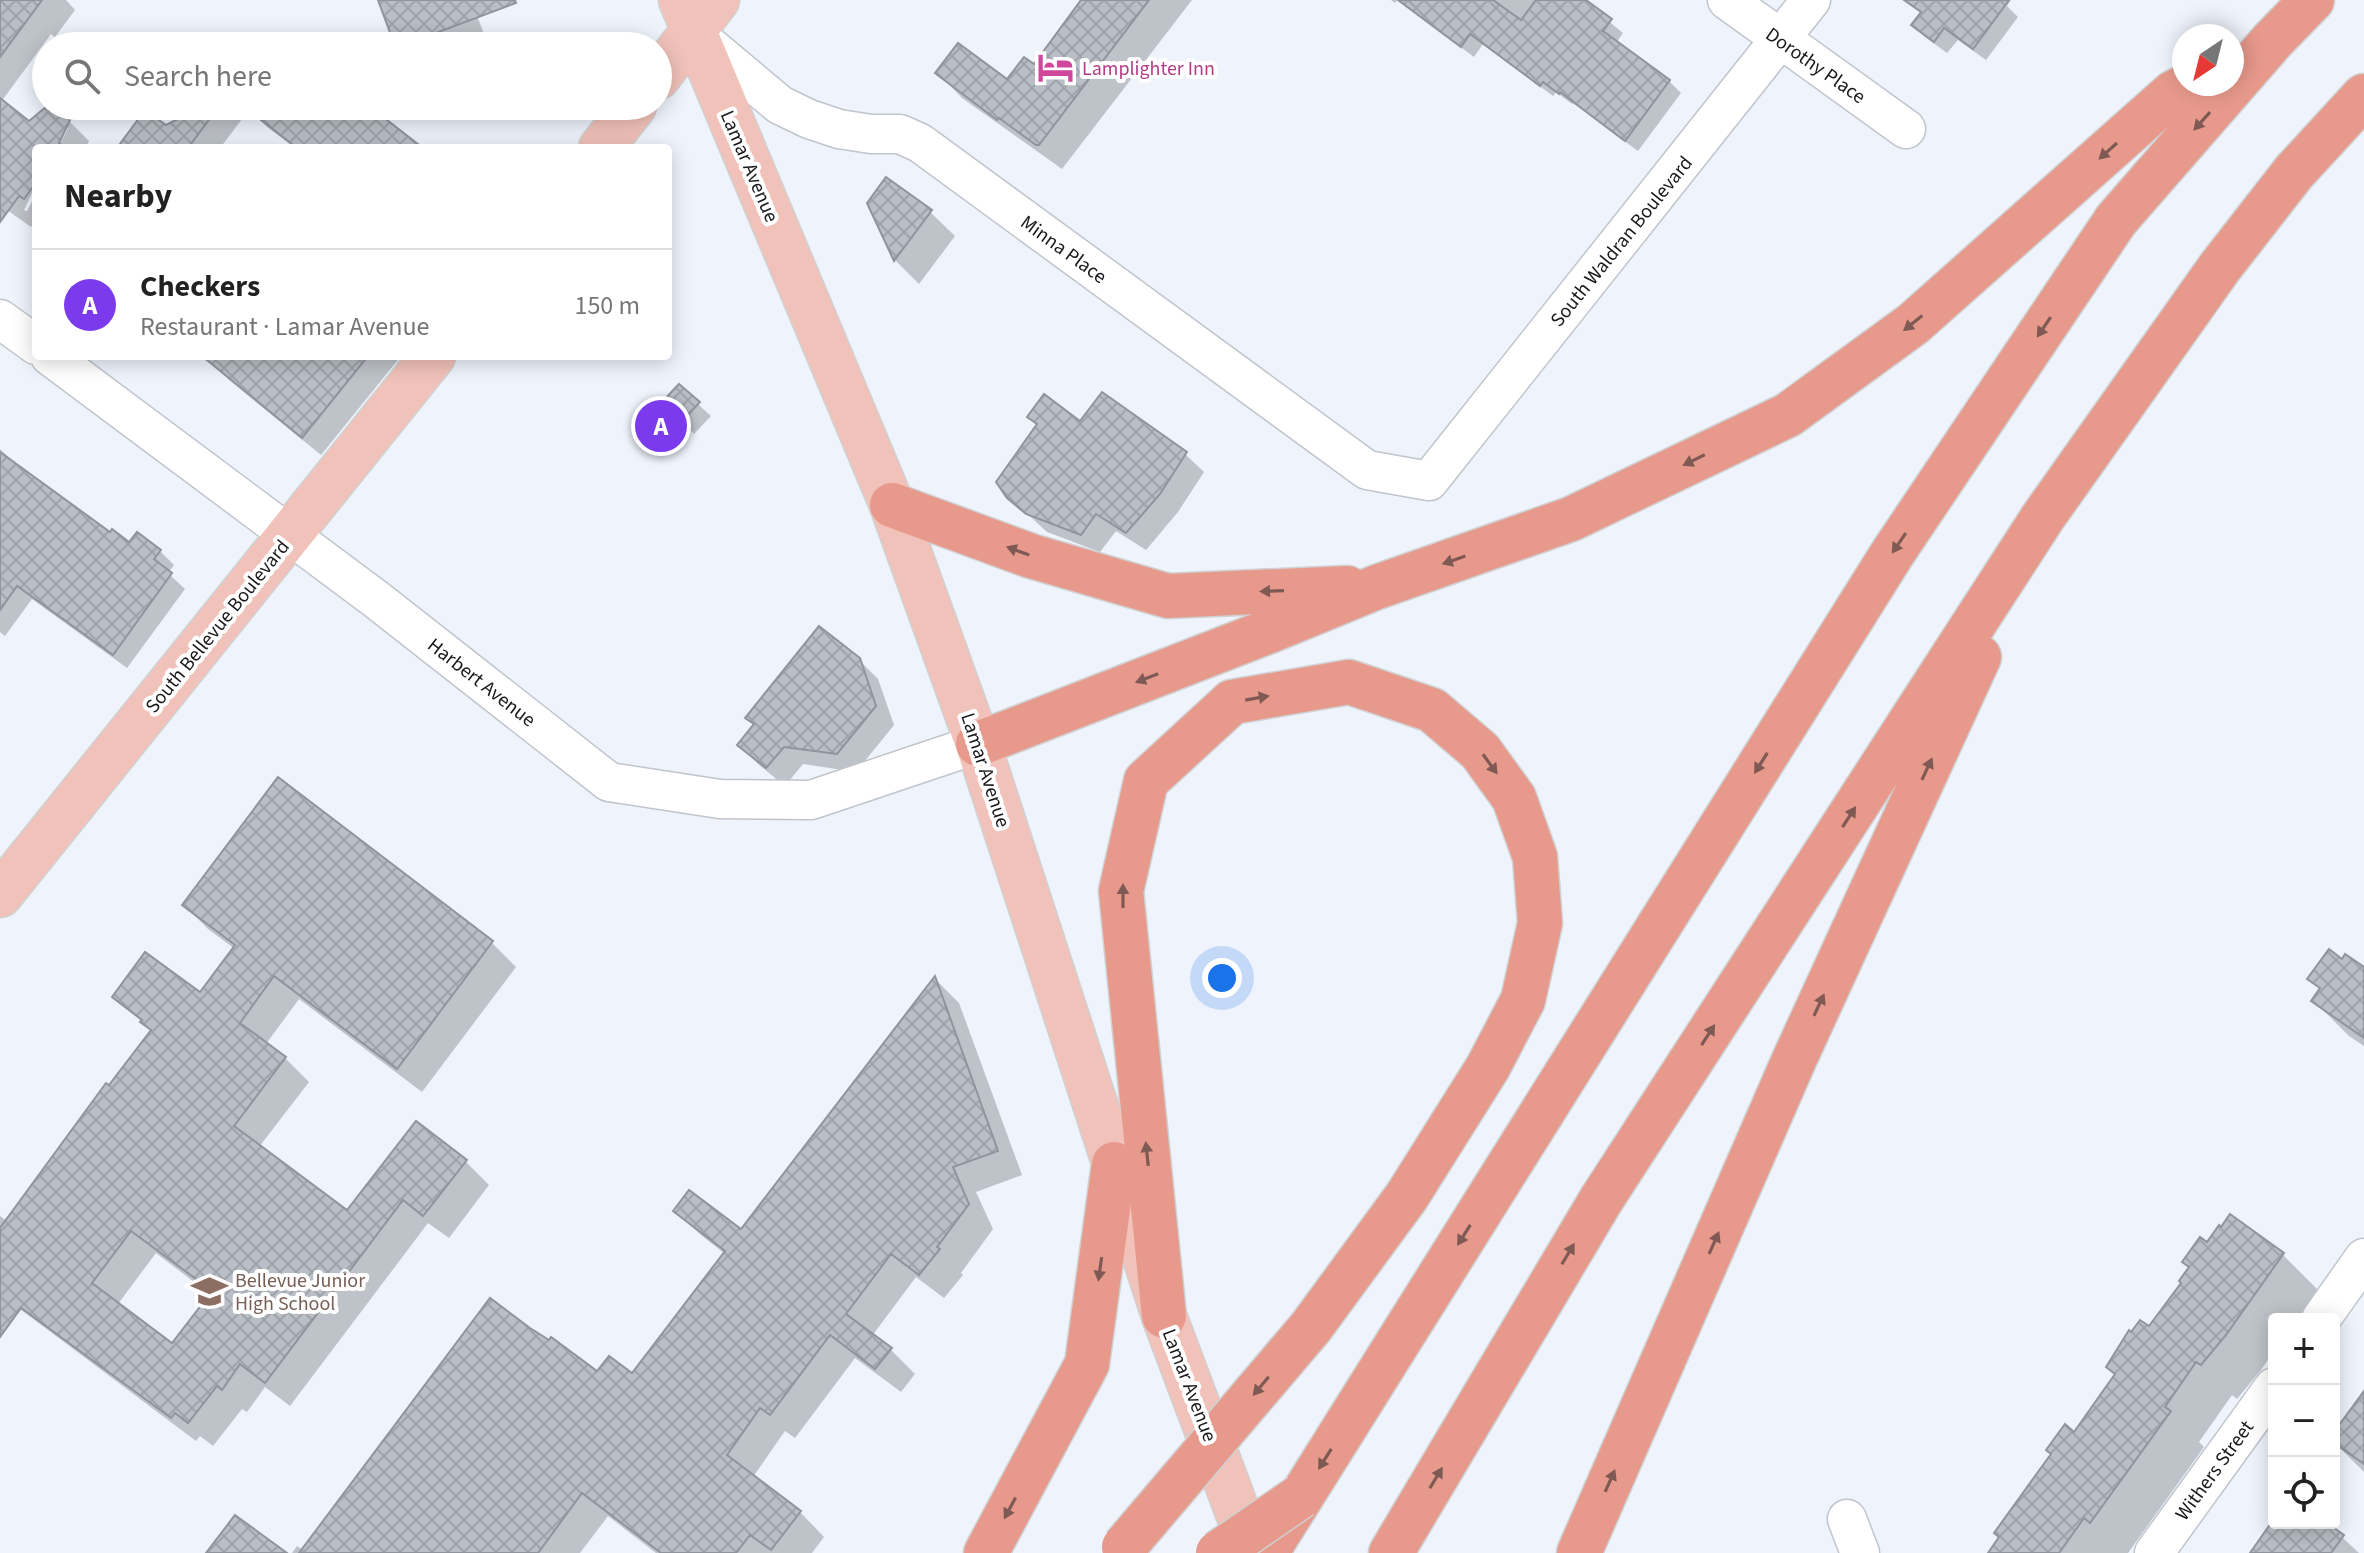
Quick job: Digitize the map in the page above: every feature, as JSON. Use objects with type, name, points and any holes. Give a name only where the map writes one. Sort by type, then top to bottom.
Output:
[{"type":"highway","points":[[1266,1553],[1892,554],[2116,220],[2272,41],[2312,0]]},
{"type":"highway","points":[[2244,56],[2272,41]]},
{"type":"highway","points":[[978,744],[1377,587],[1571,519],[1788,415],[1913,324],[2172,94]]},
{"type":"highway","points":[[1392,1550],[1601,1200],[2043,517],[2220,267],[2294,172],[2364,96]]},
{"type":"highway","points":[[892,505],[1031,556],[1168,596],[1377,587]]},
{"type":"highway","points":[[1579,1553],[1794,1060],[2043,517]]},
{"type":"highway","points":[[1122,1550],[1311,1327],[1407,1196],[1488,1067],[1523,1000],[1540,923],[1535,857],[1514,798],[1480,751],[1432,710],[1349,682],[1232,702],[1146,781],[1121,891],[1164,1316]]},
{"type":"highway","points":[[986,1553],[1087,1364],[1114,1164]]},
{"type":"highway","points":[[1218,1553],[1301,1496]]},
{"type":"main road","points":[[672,53],[697,11]]},
{"type":"main road","name":"Lamar Avenue","points":[[697,11],[892,505],[978,744],[1164,1316],[1253,1553]]},
{"type":"main road","points":[[604,144],[623,120]]},
{"type":"main road","name":"South Bellevue Boulevard","points":[[0,895],[430,360]]},
{"type":"street","name":"Dorothy Place","points":[[1727,0],[1906,129]]},
{"type":"street","name":"South Waldran Boulevard","points":[[1429,481],[1811,0]]},
{"type":"street","name":"Minna Place","points":[[697,11],[751,82],[780,105],[839,129],[900,134],[920,143],[1367,470],[1429,481]]},
{"type":"street","points":[[0,319],[32,342]]},
{"type":"street","name":"Harbert Avenue","points":[[55,360],[290,535],[609,782],[720,799],[811,800],[978,744]]},
{"type":"street","points":[[2325,1313],[2364,1258]]},
{"type":"street","name":"Withers Street","points":[[2154,1553],[2268,1395]]},
{"type":"building","points":[[0,0],[42,0],[0,57]]},
{"type":"building","points":[[378,0],[515,0],[516,3],[438,32],[390,32]]},
{"type":"building","name":"Lamplighter Inn","points":[[1081,0],[1149,0],[1039,145],[999,118],[997,120],[935,73],[958,43],[1007,79],[1024,57],[1034,64]]},
{"type":"building","points":[[1398,0],[1493,0],[1521,20],[1536,0],[1586,0],[1612,19],[1603,31],[1670,80],[1625,141],[1560,92],[1543,82],[1540,86],[1470,34],[1461,47]]},
{"type":"building","points":[[1904,0],[2009,0],[1973,49],[1944,28],[1934,42],[1911,25],[1921,12]]},
{"type":"building","points":[[0,98],[29,121],[32,118],[70,120],[60,144],[32,144],[32,188],[24,199],[19,196],[0,222]]},
{"type":"building","points":[[138,120],[159,120],[166,125],[176,120],[209,120],[191,144],[120,144]]},
{"type":"building","points":[[261,120],[387,120],[418,144],[292,144]]},
{"type":"building","points":[[886,177],[932,210],[894,261],[867,203]]},
{"type":"building","points":[[207,360],[365,360],[302,438]]},
{"type":"building","points":[[679,384],[700,402],[680,423],[661,403]]},
{"type":"building","points":[[1102,392],[1187,452],[1160,494],[1126,533],[1096,514],[1081,535],[1026,514],[1007,498],[996,482],[1037,424],[1027,417],[1044,394],[1080,421]]},
{"type":"building","points":[[0,452],[110,532],[112,529],[129,542],[137,532],[161,550],[154,559],[172,573],[113,655],[17,586],[0,610]]},
{"type":"building","points":[[819,626],[860,658],[876,706],[837,754],[784,747],[766,768],[737,745],[754,724],[745,718]]},
{"type":"building","points":[[278,777],[493,941],[397,1069],[274,976],[240,1023],[286,1057],[234,1126],[347,1210],[416,1121],[467,1160],[423,1216],[403,1200],[265,1383],[240,1364],[222,1390],[217,1386],[188,1423],[175,1413],[171,1418],[21,1308],[0,1337],[0,1228],[106,1083],[109,1085],[151,1030],[112,997],[145,952],[200,992],[235,945],[182,905]],"holes":[[[131,1231],[212,1291],[172,1343],[92,1283]]]},
{"type":"building","points":[[2329,949],[2342,959],[2345,954],[2364,967],[2364,1038],[2311,1001],[2320,988],[2307,979]]},
{"type":"building","points":[[935,976],[998,1151],[953,1167],[969,1204],[919,1275],[891,1254],[846,1314],[892,1348],[875,1369],[830,1335],[770,1415],[760,1408],[727,1455],[801,1511],[771,1550],[750,1535],[736,1553],[661,1553],[582,1493],[538,1553],[299,1553],[490,1298],[597,1371],[609,1356],[632,1373],[725,1251],[673,1211],[689,1190],[741,1229]]},
{"type":"building","points":[[2230,1214],[2284,1253],[2226,1335],[2201,1365],[2196,1362],[2165,1407],[2171,1411],[2090,1523],[2084,1518],[2059,1553],[1988,1553],[1999,1537],[1994,1533],[2051,1454],[2046,1450],[2065,1424],[2074,1432],[2115,1374],[2106,1367],[2129,1330],[2131,1332],[2140,1320],[2149,1326],[2181,1283],[2179,1281],[2189,1267],[2182,1262],[2200,1237],[2207,1242]]},
{"type":"building","points":[[2364,1391],[2364,1464],[2340,1447],[2340,1424]]},
{"type":"building","points":[[235,1515],[287,1553],[206,1553]]},
{"type":"building","points":[[2268,1527],[2336,1529],[2344,1535],[2331,1553],[2250,1553]]},
{"type":"place","name":"Lamplighter Inn","points":[[1056,68]]},
{"type":"place","name":"Checkers","points":[[661,426]]},
{"type":"place","name":"Bellevue Junior High School","points":[[209,1292]]}]
